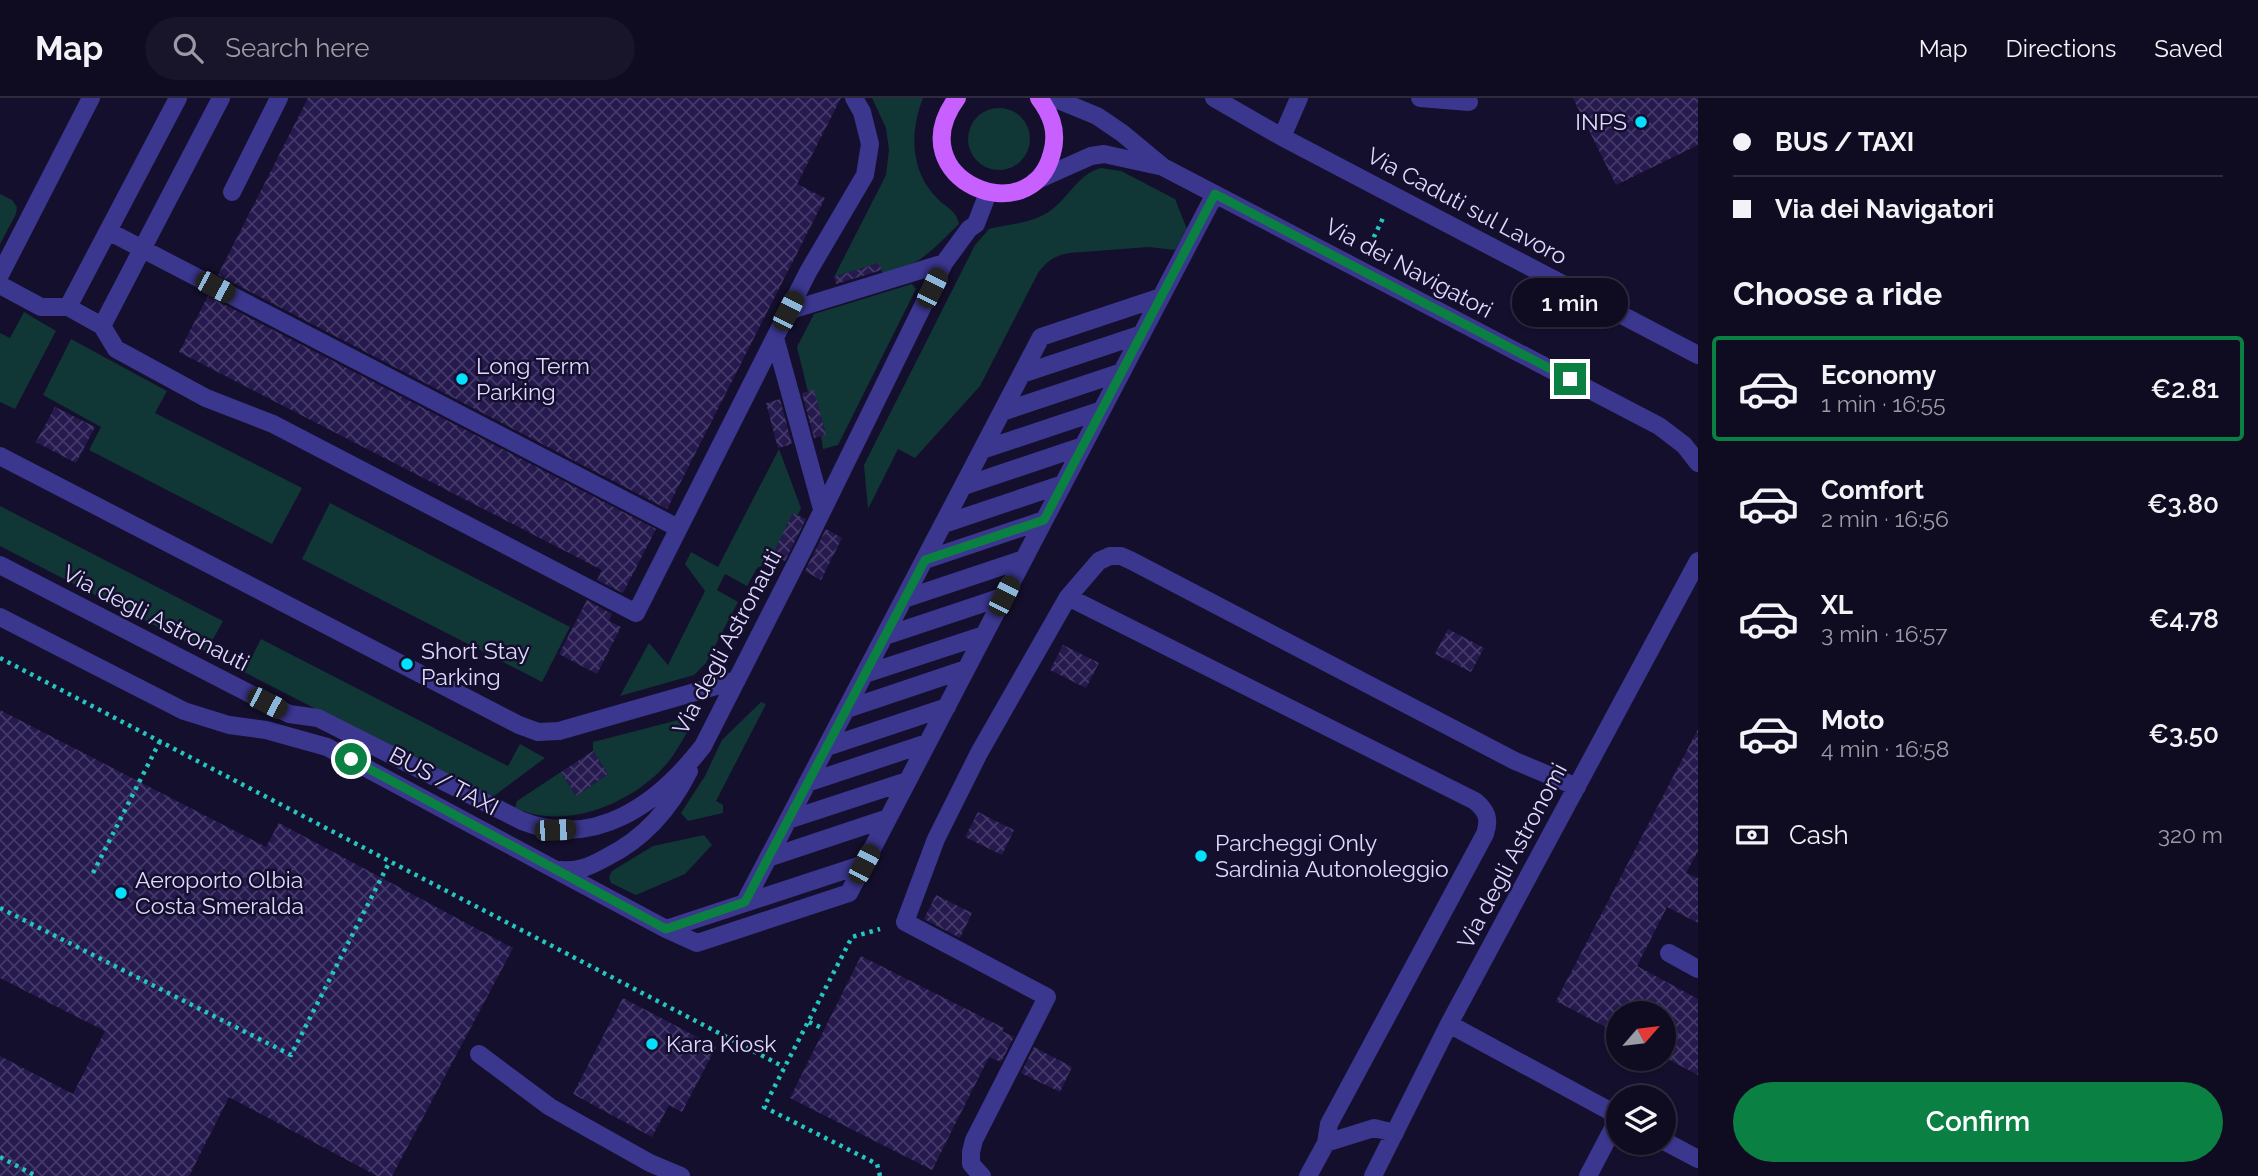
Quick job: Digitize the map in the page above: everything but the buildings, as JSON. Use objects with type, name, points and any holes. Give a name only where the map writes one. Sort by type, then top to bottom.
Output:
[{"type":"main road","points":[[945,98],[942,144],[947,161],[957,177],[971,187],[988,193],[1006,194],[1024,189],[1035,181],[1046,168],[1055,142],[1054,125],[1047,108],[1039,98]]},
{"type":"main road","points":[[943,126],[948,110],[957,98]]},
{"type":"street","points":[[0,275],[90,98]]},
{"type":"street","points":[[68,307],[178,98]]},
{"type":"street","points":[[102,326],[221,98]]},
{"type":"street","points":[[232,192],[279,98]]},
{"type":"street","points":[[0,285],[41,307],[68,307],[102,326],[116,349],[206,398],[273,424],[636,613],[808,272],[864,175],[870,144],[862,112],[854,98]]},
{"type":"street","name":"Via dei Navigatori","points":[[1053,98],[1097,116],[1163,167],[1659,426],[1684,444],[1698,463]]},
{"type":"street","name":"Via Caduti sul Lavoro","points":[[1214,98],[1282,137],[1698,355]]},
{"type":"street","points":[[1282,137],[1299,98]]},
{"type":"street","points":[[1420,98],[1469,102],[1467,98]]},
{"type":"street","name":"Via dei Navigatori","points":[[1035,181],[1091,156],[1104,154],[1163,167]]},
{"type":"street","name":"Via degli Astronauti","points":[[0,565],[289,714],[318,718],[522,821],[540,828],[564,830],[593,827],[613,821],[650,800],[668,785],[702,746],[944,263],[969,229],[976,224],[988,193]]},
{"type":"street","name":"BUS / TAXI","points":[[0,617],[184,711],[229,725],[277,732],[327,747],[666,929],[697,943],[849,892],[1215,194]]},
{"type":"street","points":[[107,231],[678,528]]},
{"type":"street","points":[[788,311],[944,263]]},
{"type":"street","points":[[745,902],[1041,337],[1161,298]]},
{"type":"street","points":[[1022,374],[1142,334]]},
{"type":"street","points":[[775,338],[822,509]]},
{"type":"street","points":[[1002,412],[1122,372]]},
{"type":"street","points":[[982,450],[1102,410]]},
{"type":"street","points":[[964,485],[1083,446]]},
{"type":"street","points":[[0,456],[519,725],[538,732],[559,731],[737,680]]},
{"type":"street","points":[[944,524],[1063,484]]},
{"type":"street","points":[[925,560],[1044,520]]},
{"type":"street","points":[[982,1176],[971,1164],[974,1140],[1047,997],[905,922],[936,839],[979,753],[1068,597],[1098,561],[1110,556],[1121,556],[1515,761],[1577,787]]},
{"type":"street","points":[[904,598],[1024,559]]},
{"type":"street","name":"Via degli Astronomi","points":[[1373,1176],[1449,1024],[1698,561]]},
{"type":"street","points":[[885,636],[1004,596]]},
{"type":"street","points":[[1068,597],[1475,801],[1488,815],[1488,824],[1451,896],[1329,1124],[1326,1143],[1308,1176]]},
{"type":"street","points":[[864,674],[984,635]]},
{"type":"street","points":[[846,709],[966,669]]},
{"type":"street","points":[[827,747],[947,707]]},
{"type":"street","points":[[807,783],[927,743]]},
{"type":"street","points":[[557,870],[569,871],[589,867],[641,836],[664,813],[678,793],[702,746]]},
{"type":"street","points":[[788,820],[908,781]]},
{"type":"street","points":[[768,858],[888,818]]},
{"type":"street","points":[[666,929],[864,864]]},
{"type":"street","points":[[1669,953],[1698,969]]},
{"type":"street","points":[[1449,1024],[1606,1109]]},
{"type":"street","points":[[479,1054],[550,1107],[650,1163],[681,1176]]},
{"type":"street","points":[[1326,1143],[1374,1128],[1395,1133]]},
{"type":"street","points":[[1588,1176],[1606,1141]]},
{"type":"street","points":[[1676,1147],[1698,1159]]},
{"type":"path","points":[[1359,268],[1379,228],[1391,194]]},
{"type":"path","points":[[0,658],[784,1066]]},
{"type":"path","points":[[93,873],[160,741]]},
{"type":"path","points":[[0,908],[291,1055],[390,861]]},
{"type":"path","points":[[880,1176],[877,1164],[764,1107],[852,937],[905,922]]},
{"type":"path","points":[[809,1022],[824,1029]]},
{"type":"path","points":[[0,1157],[36,1176]]},
{"type":"green space","points":[[872,98],[923,98],[914,136],[917,162],[927,185],[938,200],[952,211],[959,224],[925,256],[896,271],[883,275],[879,263],[834,277],[886,175],[889,150],[886,128]]},
{"type":"green space","points":[[999,108],[1021,117],[1030,139],[1021,161],[999,170],[977,161],[968,139],[977,117]]},
{"type":"green space","points":[[1101,168],[1121,171],[1175,199],[1187,229],[1175,250],[1149,247],[1069,253],[1048,262],[1038,273],[980,386],[915,458],[898,449],[868,509],[864,465],[975,245],[989,229],[1025,222],[1047,213],[1085,176]]},
{"type":"green space","points":[[0,194],[12,200],[17,207],[0,244]]},
{"type":"green space","points":[[912,284],[916,289],[838,445],[823,449],[821,436],[826,435],[814,391],[808,392],[797,347],[814,314]]},
{"type":"green space","points":[[24,312],[56,331],[15,409],[0,402],[0,333],[10,338]]},
{"type":"green space","points":[[71,339],[167,391],[155,413],[302,488],[272,544],[89,450],[101,427],[43,395]]},
{"type":"green space","points":[[779,449],[801,508],[798,515],[793,513],[773,555],[779,558],[757,568],[747,586],[725,574],[717,590],[738,602],[706,663],[694,675],[620,696],[649,643],[668,665],[705,591],[685,564],[691,552],[718,567]]},
{"type":"green space","points":[[330,503],[570,627],[542,682],[302,559]]},
{"type":"green space","points":[[0,506],[223,621],[212,641],[223,648],[218,658],[0,546]]},
{"type":"green space","points":[[261,639],[508,766],[520,744],[545,758],[494,796],[480,793],[244,672]]},
{"type":"green space","points":[[761,702],[766,704],[716,801],[723,805],[723,813],[688,821],[681,813],[705,776],[722,740]]},
{"type":"green space","points":[[682,719],[691,725],[661,770],[647,783],[612,804],[593,811],[553,816],[515,808],[517,801],[561,772],[576,796],[608,774],[593,751],[593,742]]},
{"type":"green space","points":[[704,835],[712,845],[685,874],[636,895],[611,883],[609,877],[612,871],[653,846]]},
{"type":"place","name":"INPS","points":[[1641,122]]},
{"type":"place","name":"Long Term Parking","points":[[462,379]]},
{"type":"place","name":"Short Stay Parking","points":[[407,664]]},
{"type":"place","name":"Parcheggi Only Sardinia Autonoleggio","points":[[1201,856]]},
{"type":"place","name":"Aeroporto Olbia Costa Smeralda","points":[[121,893]]},
{"type":"place","name":"Kara Kiosk","points":[[652,1044]]},
{"type":"route","points":[[351,759],[666,929],[745,902],[925,560],[1044,520],[1215,194],[1570,379]]}]
